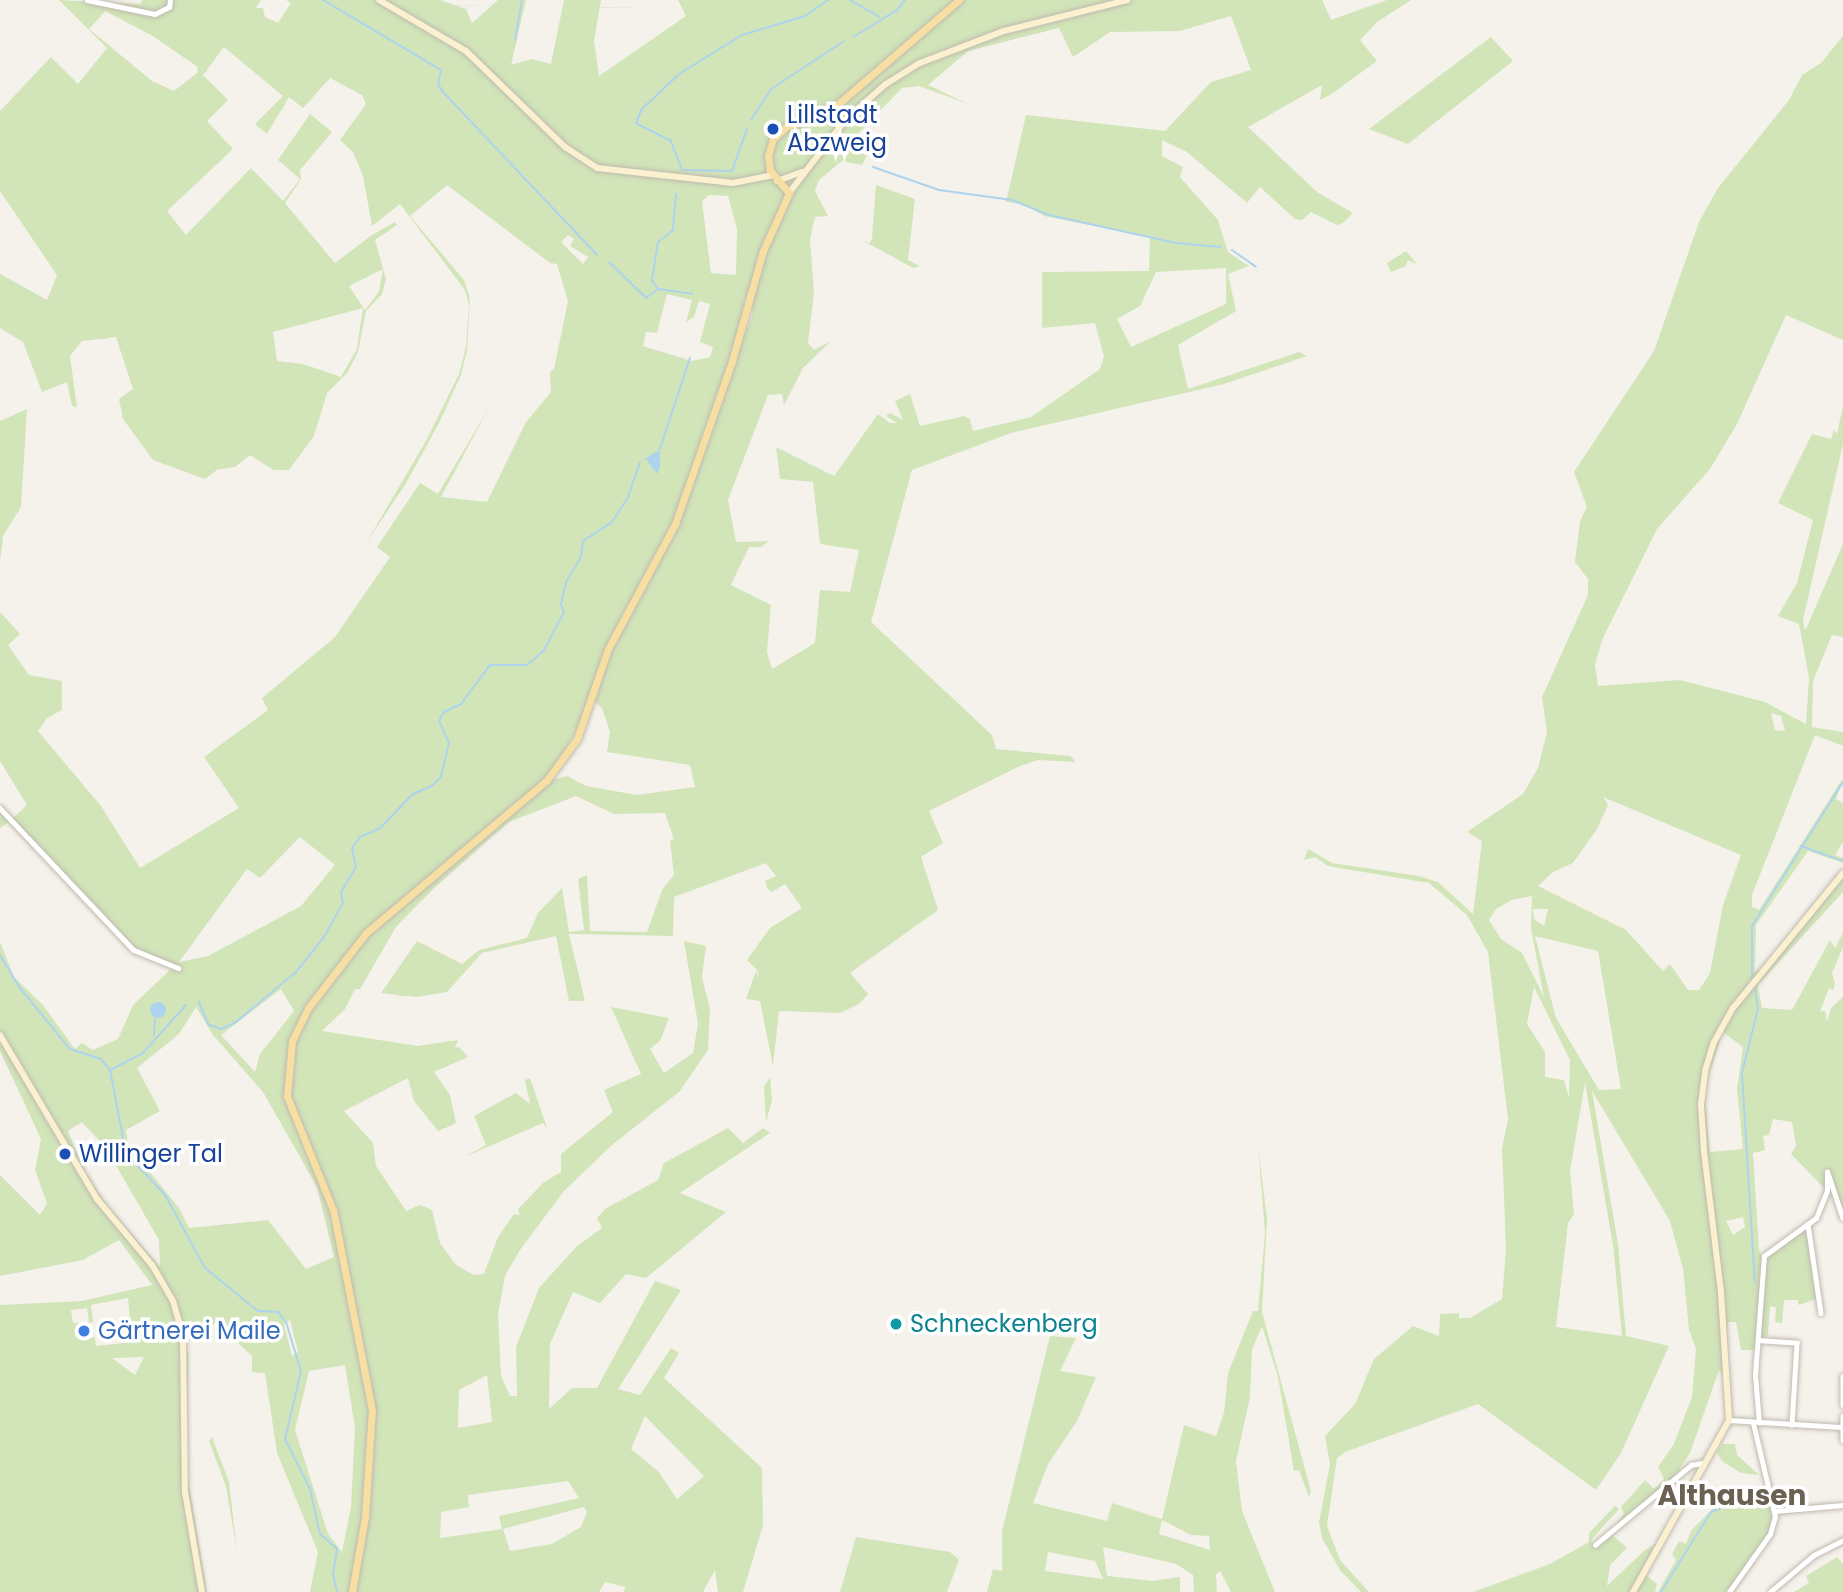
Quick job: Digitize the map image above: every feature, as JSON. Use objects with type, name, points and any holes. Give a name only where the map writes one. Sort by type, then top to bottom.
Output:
[{"type":"main road","points":[[352,1592],[365,1517],[372,1410],[332,1210],[287,1096],[292,1041],[308,1009],[366,933],[546,781],[572,749],[608,649],[676,524],[729,369],[763,251],[789,193],[775,178],[769,150],[781,130],[838,104],[958,0]]},
{"type":"street","points":[[87,0],[155,14],[169,7],[170,0]]},
{"type":"street","points":[[379,0],[466,51],[565,147],[597,168],[733,183],[775,178],[793,179],[806,169]]},
{"type":"street","points":[[789,193],[806,169],[866,100],[939,53],[1004,31],[1127,0]]},
{"type":"street","points":[[0,808],[134,950],[178,968]]},
{"type":"street","points":[[1633,1592],[1702,1463],[1729,1420],[1721,1292],[1703,1150],[1700,1105],[1705,1071],[1714,1042],[1733,1008],[1843,873]]},
{"type":"street","points":[[0,1035],[97,1199],[152,1265],[173,1301],[183,1336],[185,1492],[202,1592]]},
{"type":"street","points":[[1729,1592],[1770,1534],[1775,1511],[1756,1423],[1764,1256],[1808,1224],[1822,1206],[1827,1172],[1843,1218]]},
{"type":"street","points":[[1808,1224],[1821,1313]]},
{"type":"street","points":[[1758,1340],[1797,1343],[1792,1425]]},
{"type":"street","points":[[1843,1377],[1843,1405]]},
{"type":"street","points":[[1843,1416],[1843,1440]]},
{"type":"street","points":[[1729,1420],[1841,1427]]},
{"type":"street","points":[[1595,1545],[1691,1465],[1702,1463]]},
{"type":"street","points":[[1775,1511],[1843,1505]]},
{"type":"street","points":[[1770,1592],[1814,1555],[1843,1540]]},
{"type":"green space","points":[[59,0],[140,4],[142,0],[261,0],[256,8],[263,8],[265,17],[278,23],[291,3],[286,0],[440,0],[466,9],[472,23],[498,0],[526,0],[511,65],[532,59],[551,64],[564,0],[601,0],[594,41],[599,76],[686,16],[678,0],[1322,0],[1331,20],[1387,0],[1411,0],[1377,22],[1360,40],[1377,61],[1330,95],[1320,100],[1322,85],[1248,127],[1317,192],[1353,213],[1343,223],[1337,225],[1311,212],[1302,220],[1295,219],[1260,187],[1247,203],[1187,152],[1162,140],[1162,156],[1183,167],[1180,177],[1218,220],[1228,252],[1249,266],[1228,274],[1236,311],[1178,345],[1188,389],[1299,352],[1307,356],[1224,384],[1011,433],[912,470],[871,622],[992,735],[996,749],[1070,756],[1076,762],[1038,760],[1020,766],[929,811],[943,843],[921,857],[938,910],[850,973],[868,994],[859,1004],[840,1013],[779,1011],[773,1066],[760,1001],[746,999],[756,971],[759,978],[758,971],[747,960],[770,928],[802,908],[785,884],[772,892],[767,888],[765,881],[776,876],[766,863],[674,897],[673,936],[569,934],[585,1001],[569,1001],[556,936],[482,953],[447,992],[416,997],[381,993],[417,941],[462,964],[479,950],[527,938],[538,913],[562,888],[569,932],[584,930],[578,879],[587,875],[590,931],[647,932],[662,890],[674,875],[670,841],[674,839],[665,813],[614,814],[576,796],[509,822],[434,888],[396,927],[360,989],[355,989],[345,1009],[322,1031],[418,1046],[458,1040],[455,1048],[459,1047],[468,1057],[434,1072],[450,1095],[456,1123],[438,1131],[414,1101],[408,1078],[344,1111],[373,1143],[376,1166],[406,1211],[420,1205],[432,1210],[440,1243],[456,1265],[474,1275],[484,1274],[498,1237],[514,1214],[520,1215],[518,1209],[544,1182],[561,1172],[561,1154],[613,1112],[604,1090],[641,1074],[611,1007],[669,1018],[660,1041],[650,1049],[664,1073],[693,1053],[698,1024],[684,941],[706,946],[702,977],[710,1009],[708,1050],[679,1092],[612,1145],[564,1191],[520,1250],[505,1276],[498,1314],[501,1376],[510,1396],[517,1396],[516,1347],[539,1288],[577,1246],[602,1228],[597,1218],[605,1209],[658,1180],[664,1163],[728,1128],[743,1143],[763,1128],[770,1133],[680,1193],[726,1212],[646,1278],[626,1274],[600,1303],[573,1292],[550,1344],[549,1409],[572,1388],[597,1388],[655,1281],[681,1290],[618,1389],[640,1395],[671,1348],[679,1353],[664,1378],[762,1468],[763,1525],[743,1592],[718,1592],[715,1570],[703,1592],[624,1592],[625,1587],[605,1582],[599,1592],[310,1592],[318,1552],[277,1453],[265,1373],[252,1372],[252,1356],[216,1323],[187,1336],[185,1322],[181,1326],[184,1354],[189,1353],[186,1466],[207,1592],[0,1592],[0,1305],[82,1301],[152,1285],[119,1240],[83,1260],[0,1276],[0,1175],[40,1215],[47,1203],[35,1170],[41,1139],[0,1051],[0,942],[14,977],[43,1005],[75,1049],[82,1043],[93,1050],[118,1039],[133,1005],[174,966],[134,950],[12,820],[0,828],[0,808],[12,819],[27,805],[0,761],[0,612],[20,634],[8,645],[29,675],[62,681],[62,710],[47,718],[38,731],[101,806],[140,868],[239,808],[204,757],[268,710],[262,698],[335,637],[390,557],[377,547],[420,483],[438,494],[490,406],[441,497],[487,502],[526,422],[551,392],[550,372],[554,369],[568,301],[557,264],[550,263],[447,185],[410,216],[464,280],[470,299],[467,351],[461,375],[439,423],[405,485],[366,543],[426,441],[459,374],[466,347],[469,305],[465,290],[400,204],[372,226],[363,176],[353,152],[340,140],[366,104],[362,95],[330,78],[303,108],[289,97],[267,134],[255,124],[283,96],[224,47],[203,75],[228,100],[207,121],[233,149],[167,211],[186,235],[251,168],[283,201],[300,179],[278,160],[310,114],[332,132],[300,170],[301,179],[285,203],[335,263],[372,235],[395,222],[397,225],[375,240],[386,279],[382,294],[366,311],[358,352],[347,373],[327,393],[314,436],[289,470],[274,470],[250,455],[235,467],[218,469],[205,479],[153,460],[123,419],[119,399],[133,389],[116,337],[82,341],[70,356],[77,407],[72,406],[67,382],[42,392],[23,342],[0,328],[0,274],[47,300],[57,275],[0,191],[0,111],[51,57],[78,84],[107,48]],"holes":[[[105,11],[151,35],[198,67],[197,73],[174,91],[152,81],[89,29]],[[1231,16],[1251,70],[1211,82],[1165,131],[1026,115],[1007,198],[1003,199],[1026,205],[1044,216],[1150,237],[1149,271],[1042,272],[1042,328],[1095,323],[1104,357],[1100,369],[1031,417],[973,431],[970,419],[964,416],[920,426],[910,394],[895,401],[903,420],[890,413],[886,416],[897,423],[890,423],[878,414],[834,476],[776,447],[780,479],[813,482],[820,544],[859,550],[850,592],[820,590],[815,643],[772,669],[767,652],[771,605],[731,585],[749,547],[761,547],[769,541],[736,542],[728,500],[768,395],[782,394],[784,405],[803,368],[831,341],[814,350],[808,343],[814,293],[810,239],[815,217],[828,216],[815,191],[819,180],[842,161],[862,165],[871,148],[856,136],[902,88],[919,86],[968,104],[928,85],[968,51],[1059,28],[1073,57],[1110,32],[1180,31]],[[709,195],[728,196],[737,229],[736,275],[711,273],[702,201]],[[568,235],[574,239],[570,246],[588,257],[583,264],[561,242]],[[1226,268],[1226,304],[1131,347],[1117,319],[1140,306],[1156,272]],[[383,269],[379,292],[365,310],[349,286]],[[754,277],[752,317],[733,360],[745,300]],[[667,294],[692,300],[686,322],[694,317],[699,301],[710,304],[700,342],[713,347],[710,357],[692,361],[643,346],[646,332],[657,333]],[[363,308],[357,349],[341,377],[303,364],[277,361],[273,332]],[[593,700],[602,708],[610,732],[607,752],[690,765],[695,787],[637,795],[586,786],[567,776],[548,781]],[[300,837],[335,865],[301,906],[208,956],[179,962],[247,869],[260,878]],[[281,989],[294,1011],[260,1054],[255,1072],[221,1035]],[[196,1007],[213,1035],[263,1092],[317,1187],[334,1257],[306,1269],[268,1220],[189,1228],[179,1208],[128,1145],[126,1130],[160,1111],[137,1068],[179,1034]],[[82,1122],[106,1148],[159,1240],[160,1267],[106,1204],[85,1171],[68,1131]],[[128,1298],[132,1342],[96,1346],[95,1337],[87,1338],[85,1324],[93,1322],[91,1305]],[[87,1308],[89,1322],[73,1323],[71,1310]],[[290,1320],[298,1352],[292,1356],[284,1324]],[[144,1357],[135,1375],[112,1358],[113,1358]],[[345,1365],[355,1428],[351,1507],[342,1552],[328,1534],[295,1430],[309,1371]],[[487,1375],[492,1422],[458,1428],[459,1390]],[[645,1416],[704,1476],[677,1499],[658,1471],[631,1449]],[[568,1481],[579,1498],[499,1516],[502,1529],[440,1538],[441,1512],[469,1507],[468,1495]],[[584,1507],[587,1512],[581,1527],[552,1544],[510,1551],[503,1529]]]},
{"type":"green space","points":[[1843,36],[1843,340],[1786,315],[1737,424],[1710,469],[1657,529],[1602,640],[1595,665],[1598,686],[1680,680],[1765,702],[1806,724],[1809,678],[1799,624],[1778,616],[1797,583],[1813,520],[1778,503],[1812,434],[1831,439],[1834,430],[1837,434],[1843,406],[1843,444],[1803,620],[1805,631],[1843,544],[1843,637],[1832,635],[1813,681],[1812,727],[1843,732],[1843,746],[1815,735],[1752,895],[1752,907],[1759,910],[1843,778],[1836,799],[1843,803],[1843,842],[1835,855],[1843,858],[1843,863],[1808,851],[1756,925],[1755,971],[1764,969],[1843,873],[1843,892],[1758,985],[1762,1008],[1792,1010],[1830,940],[1835,948],[1843,933],[1843,947],[1832,973],[1835,984],[1833,990],[1829,988],[1820,1012],[1825,1010],[1827,1022],[1831,1008],[1843,997],[1843,1218],[1828,1173],[1827,1191],[1791,1154],[1796,1146],[1792,1122],[1773,1119],[1769,1135],[1763,1136],[1765,1150],[1753,1153],[1759,1250],[1763,1257],[1808,1224],[1817,1299],[1798,1305],[1798,1300],[1784,1300],[1782,1323],[1775,1322],[1776,1307],[1770,1306],[1768,1335],[1758,1340],[1757,1350],[1741,1350],[1736,1322],[1728,1322],[1723,1375],[1719,1370],[1690,1453],[1672,1481],[1614,1527],[1624,1514],[1621,1507],[1645,1480],[1654,1489],[1664,1479],[1658,1467],[1674,1444],[1692,1397],[1696,1349],[1689,1330],[1683,1269],[1670,1221],[1592,1091],[1618,1244],[1626,1336],[1669,1346],[1621,1453],[1596,1490],[1478,1404],[1345,1452],[1337,1458],[1327,1526],[1340,1560],[1369,1592],[1361,1592],[1340,1570],[1322,1538],[1319,1522],[1330,1464],[1325,1436],[1355,1404],[1374,1359],[1413,1326],[1439,1336],[1440,1314],[1459,1313],[1459,1318],[1470,1318],[1502,1299],[1506,1249],[1502,1149],[1508,1119],[1488,952],[1467,915],[1429,883],[1328,866],[1315,857],[1304,860],[1308,849],[1332,863],[1419,876],[1438,882],[1473,914],[1482,841],[1467,832],[1523,794],[1538,768],[1547,732],[1542,697],[1588,595],[1588,579],[1575,562],[1580,521],[1587,507],[1574,472],[1654,351],[1699,222],[1718,188],[1789,100],[1802,75],[1821,63]],"holes":[[[1771,713],[1781,716],[1785,731],[1775,730]],[[1603,797],[1741,855],[1723,905],[1710,973],[1699,990],[1688,990],[1670,964],[1663,971],[1626,930],[1538,886],[1553,872],[1573,863],[1597,829],[1608,805]],[[1532,896],[1531,929],[1544,997],[1522,953],[1501,939],[1489,920],[1496,909],[1512,900]],[[1533,909],[1548,909],[1544,926],[1534,919]],[[1535,936],[1598,951],[1621,1089],[1599,1090],[1556,1018]],[[1534,987],[1570,1060],[1569,1098],[1564,1080],[1545,1077],[1545,1052],[1527,1024]],[[1723,1032],[1743,1047],[1737,1089],[1743,1149],[1710,1152],[1704,1090]],[[1585,1083],[1613,1245],[1622,1336],[1556,1327],[1568,1223],[1574,1214],[1570,1171]],[[1743,1217],[1745,1227],[1733,1235],[1726,1221]]]},
{"type":"green space","points":[[1491,37],[1513,61],[1408,144],[1369,129]]},
{"type":"green space","points":[[876,185],[915,199],[908,260],[920,266],[913,268],[862,240],[870,243],[872,238]]},
{"type":"green space","points":[[1406,251],[1417,264],[1408,260],[1406,266],[1391,272],[1387,263]]},
{"type":"green space","points":[[27,409],[21,507],[3,536],[0,563],[0,421]]},
{"type":"green space","points":[[770,1077],[772,1100],[766,1122],[764,1087]]},
{"type":"green space","points":[[530,1078],[547,1128],[543,1123],[464,1157],[486,1145],[474,1116],[516,1093],[530,1104],[525,1080]]},
{"type":"green space","points":[[1258,1146],[1267,1219],[1262,1312],[1311,1491],[1309,1497],[1299,1470],[1294,1471],[1278,1377],[1262,1326],[1252,1350],[1250,1397],[1236,1461],[1242,1511],[1275,1592],[1231,1592],[1220,1571],[1216,1575],[1217,1592],[1194,1592],[1193,1575],[1176,1564],[1103,1547],[1107,1576],[1153,1581],[1180,1577],[1180,1592],[987,1592],[993,1569],[1002,1571],[1002,1531],[1050,1336],[1076,1338],[1060,1371],[1096,1377],[1077,1421],[1048,1464],[1033,1503],[1107,1521],[1112,1503],[1162,1519],[1184,1425],[1216,1436],[1224,1413],[1228,1373],[1253,1311],[1258,1311],[1265,1233]],"holes":[[[1162,1520],[1191,1535],[1209,1536],[1210,1550],[1159,1534]],[[1048,1552],[1095,1561],[1103,1579],[1045,1571]]]},
{"type":"green space","points":[[212,1437],[229,1482],[237,1551],[226,1486],[209,1441]]},
{"type":"green space","points":[[1722,1444],[1735,1444],[1737,1455],[1759,1475],[1741,1473],[1722,1461],[1717,1453]]},
{"type":"green space","points":[[1720,1501],[1774,1507],[1772,1530],[1729,1592],[1658,1592],[1676,1560],[1672,1554],[1679,1541],[1686,1544],[1691,1531]]},
{"type":"green space","points":[[1615,1506],[1619,1509],[1591,1540],[1597,1548],[1611,1534],[1627,1548],[1610,1565],[1607,1586],[1645,1550],[1659,1542],[1643,1573],[1657,1584],[1655,1592],[1473,1592],[1550,1564],[1589,1542],[1589,1533]]},
{"type":"green space","points":[[856,1537],[950,1552],[959,1560],[947,1592],[840,1592]]},
{"type":"green space","points":[[1837,1557],[1843,1564],[1843,1592],[1794,1592],[1809,1583],[1806,1576]]},
{"type":"water","points":[[660,450],[660,467],[657,474],[646,459]]},
{"type":"water","points":[[155,1002],[161,1002],[166,1010],[164,1016],[155,1018],[150,1013],[150,1007]]},
{"type":"waterway","points":[[323,0],[441,70],[438,84],[443,92],[597,255]]},
{"type":"waterway","points":[[515,40],[522,0]]},
{"type":"waterway","points":[[747,129],[732,171],[682,170],[671,141],[636,123],[642,109],[679,74],[742,35],[805,16],[828,0]]},
{"type":"waterway","points":[[850,0],[880,17]]},
{"type":"waterway","points":[[853,37],[897,10],[905,0]]},
{"type":"waterway","points":[[751,120],[771,89],[844,41]]},
{"type":"waterway","points":[[873,167],[939,190],[1012,200],[1049,215],[1176,243],[1221,247]]},
{"type":"waterway","points":[[676,194],[673,230],[658,242],[652,281],[658,289],[693,294]]},
{"type":"waterway","points":[[1232,250],[1256,267]]},
{"type":"waterway","points":[[609,262],[646,298],[657,290]]},
{"type":"waterway","points":[[660,449],[690,358]]},
{"type":"waterway","points":[[646,459],[656,453]]},
{"type":"waterway","points":[[199,1002],[209,1025],[221,1029],[236,1022],[296,972],[324,937],[343,903],[341,892],[356,867],[352,848],[360,837],[380,828],[413,794],[432,786],[441,777],[449,743],[439,721],[444,712],[461,704],[490,665],[527,665],[544,650],[564,612],[561,604],[566,582],[581,557],[583,541],[612,522],[628,497],[640,463]]},
{"type":"waterway","points":[[1752,978],[1752,926],[1843,782]]},
{"type":"waterway","points":[[1801,846],[1843,861]]},
{"type":"waterway","points":[[0,955],[20,988],[70,1049],[101,1059],[110,1070],[126,1153],[165,1195],[205,1268],[258,1311],[278,1312],[286,1322],[301,1371],[285,1439],[310,1489],[320,1534],[337,1549],[333,1574],[337,1592]]},
{"type":"waterway","points":[[1755,989],[1758,1008],[1742,1073],[1755,1283]]},
{"type":"waterway","points":[[112,1069],[142,1054],[186,1005]]},
{"type":"waterway","points":[[154,1035],[155,1019]]},
{"type":"waterway","points":[[1661,1592],[1711,1512],[1719,1509]]},
{"type":"place","name":"Lillstadt Abzweig","points":[[773,129]]},
{"type":"place","name":"Willinger Tal","points":[[65,1154]]},
{"type":"place","name":"Schneckenberg","points":[[896,1324]]},
{"type":"place","name":"Gärtnerei Maile","points":[[84,1331]]},
{"type":"district","name":"Althausen","points":[[1732,1496]]}]
